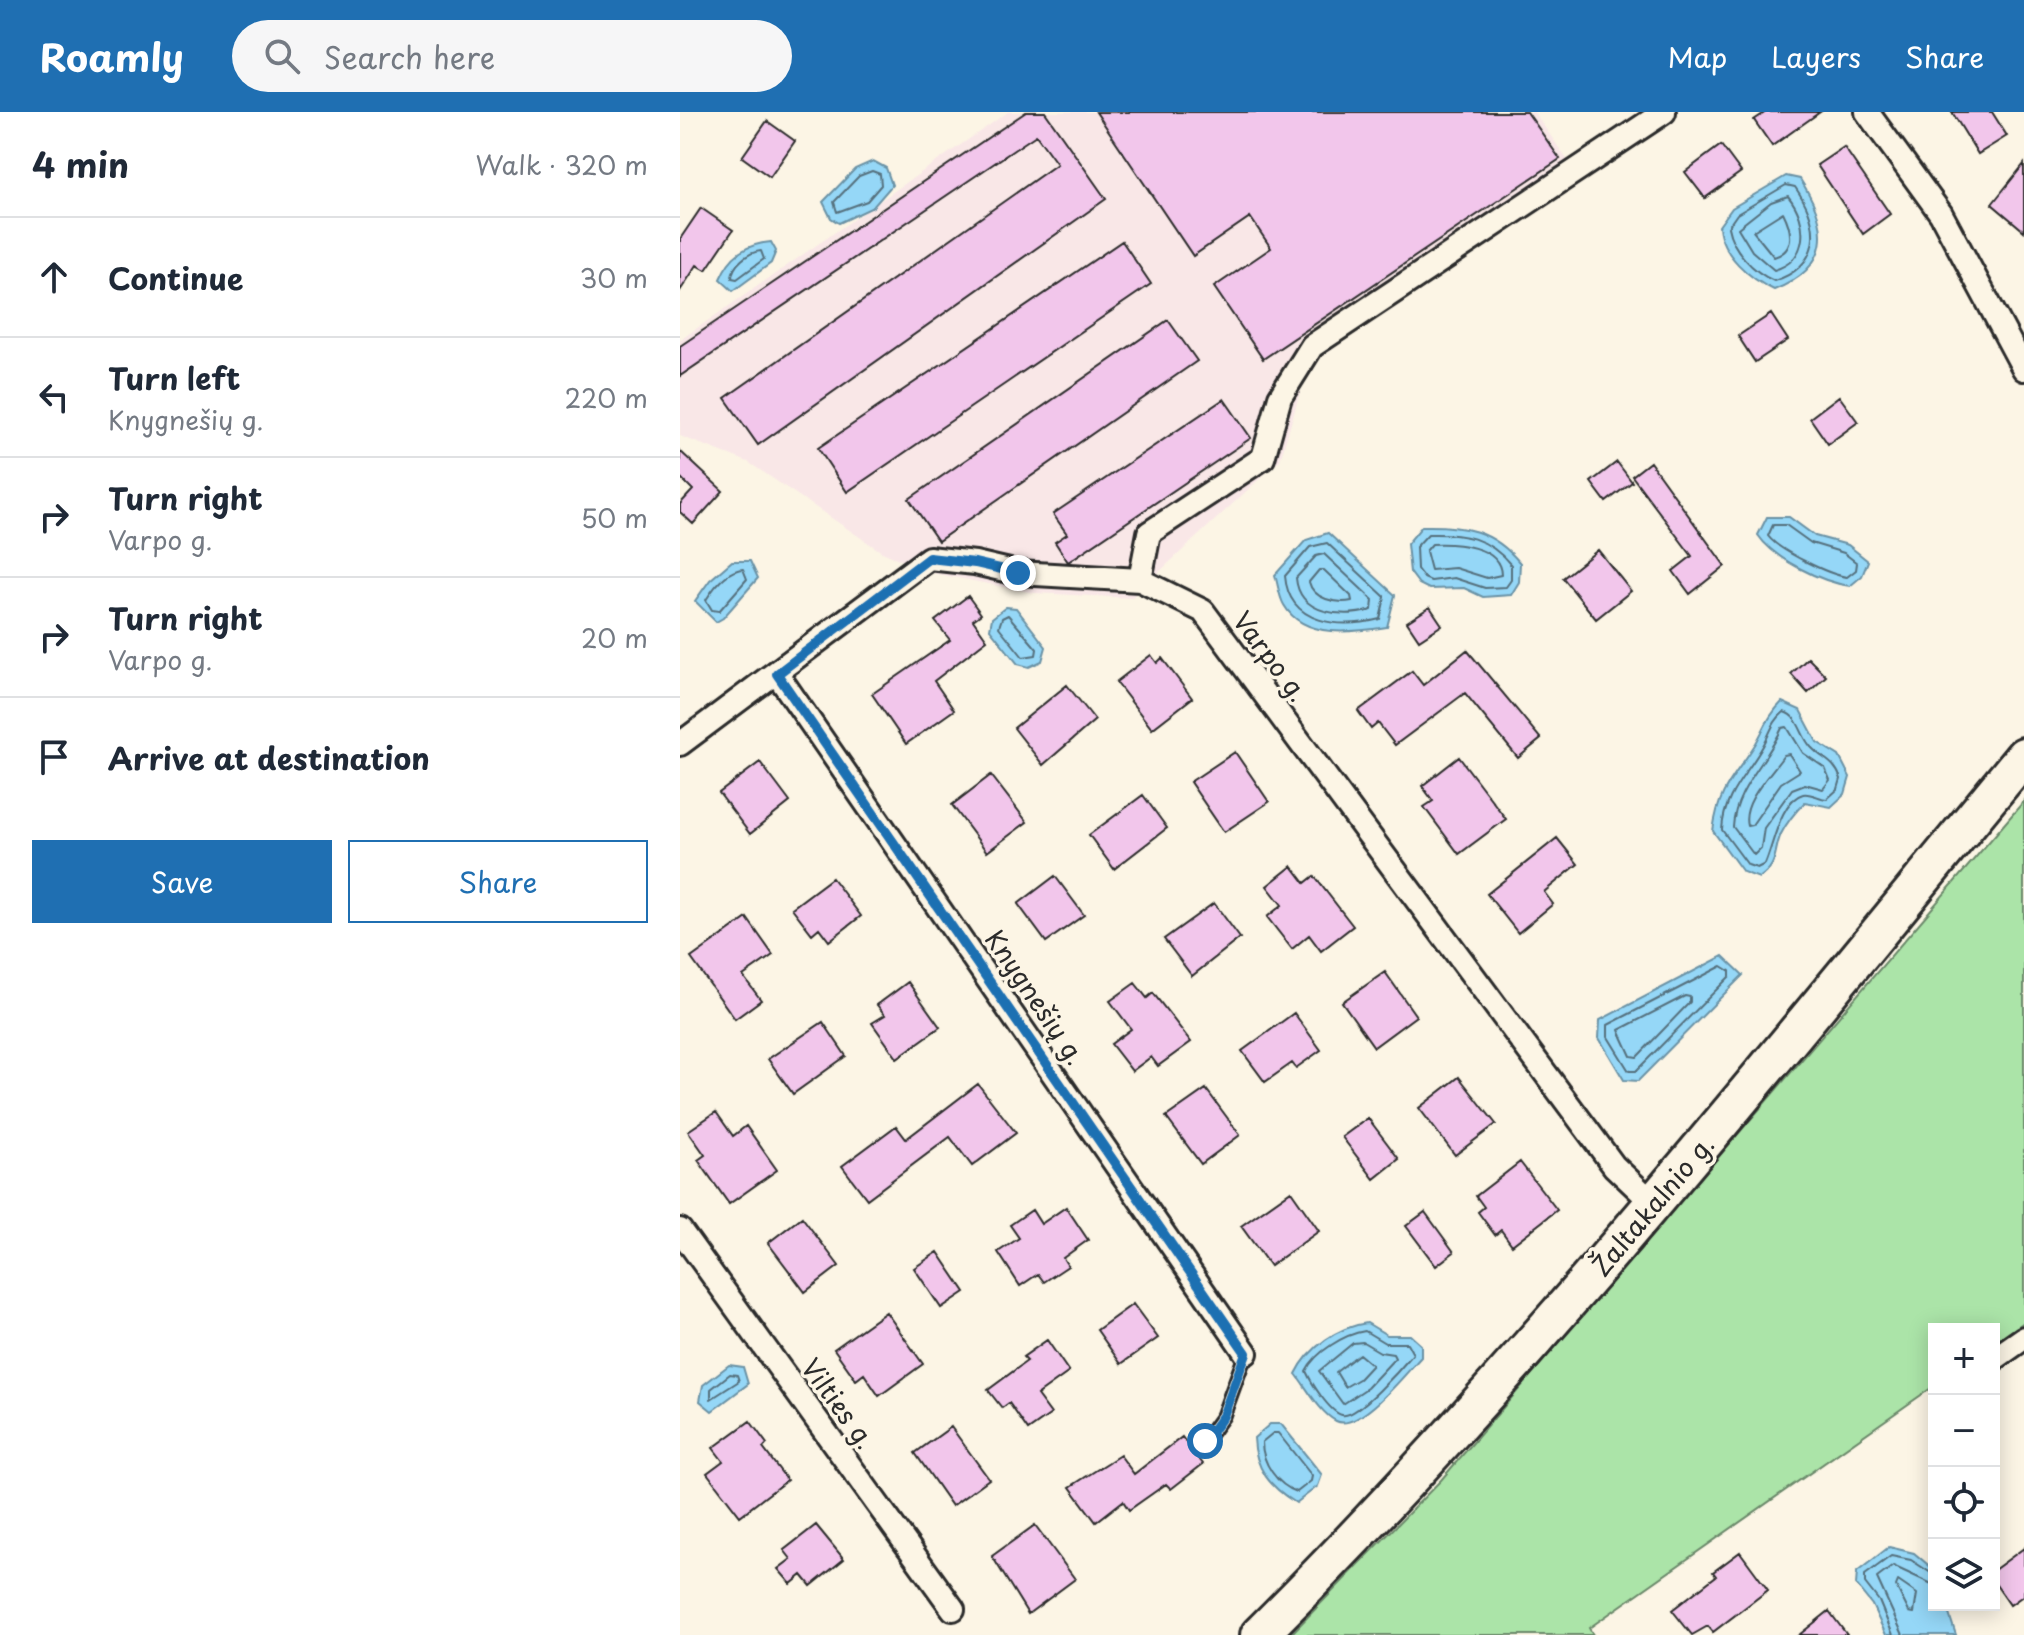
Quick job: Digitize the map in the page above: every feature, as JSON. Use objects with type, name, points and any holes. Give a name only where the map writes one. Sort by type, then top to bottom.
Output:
[{"type":"main road","name":"Žaltakalnio g.","points":[[1259,1635],[1470,1417],[1654,1204],[2024,756]]},
{"type":"street","points":[[1140,580],[1149,533],[1263,458],[1280,397],[1312,346],[1664,112]]},
{"type":"street","points":[[1867,112],[1941,214],[2024,369]]},
{"type":"street","name":"Varpo g.","points":[[680,744],[929,558],[975,563],[1018,573],[1140,580],[1203,611],[1614,1166],[1654,1204]]},
{"type":"street","name":"Knygnešių g.","points":[[777,674],[1246,1353]]},
{"type":"street","name":"Vilties g.","points":[[680,1230],[953,1609]]},
{"type":"street","points":[[2000,1355],[2024,1338]]},
{"type":"lane","points":[[1205,1441],[1223,1416],[1246,1353]]},
{"type":"shaded area","points":[[1008,112],[1534,112],[1580,178],[1308,366],[1280,460],[1131,598],[1035,593],[932,573],[882,552],[748,462],[680,436],[680,340]]},
{"type":"green space","points":[[2024,801],[2024,1322],[2000,1339],[2000,1323],[1928,1323],[1928,1390],[1589,1628],[1593,1635],[1290,1635],[1441,1480]]},
{"type":"water","points":[[873,161],[886,168],[892,185],[873,207],[839,223],[831,218],[823,202],[855,169]]},
{"type":"water","points":[[1786,176],[1800,179],[1810,197],[1821,229],[1820,244],[1807,270],[1774,290],[1756,279],[1731,256],[1719,226],[1732,208]]},
{"type":"water","points":[[771,242],[776,251],[771,263],[733,291],[720,279],[740,252]]},
{"type":"water","points":[[1767,517],[1789,517],[1815,536],[1848,545],[1868,561],[1862,576],[1850,586],[1838,584],[1786,561],[1758,535]]},
{"type":"water","points":[[1422,526],[1464,529],[1499,543],[1520,563],[1519,582],[1511,595],[1483,597],[1464,588],[1429,589],[1419,584],[1410,572],[1407,544]]},
{"type":"water","points":[[1328,533],[1395,595],[1387,627],[1360,631],[1317,629],[1293,616],[1284,605],[1275,575],[1306,540]]},
{"type":"water","points":[[732,561],[750,561],[758,578],[716,622],[695,601],[710,580]]},
{"type":"water","points":[[1006,607],[1016,608],[1046,647],[1042,661],[1029,667],[1018,664],[990,629],[992,618]]},
{"type":"water","points":[[1782,702],[1800,710],[1817,742],[1839,756],[1850,777],[1845,794],[1831,807],[1805,802],[1798,809],[1781,834],[1773,863],[1759,878],[1743,872],[1713,831],[1723,793],[1770,716]]},
{"type":"water","points":[[1723,956],[1743,975],[1638,1081],[1624,1080],[1599,1038],[1600,1020]]},
{"type":"water","points":[[1367,1323],[1387,1335],[1410,1335],[1421,1345],[1421,1357],[1369,1410],[1346,1422],[1336,1421],[1319,1406],[1296,1374],[1308,1355],[1326,1340],[1346,1329]]},
{"type":"water","points":[[729,1365],[743,1367],[748,1384],[712,1411],[700,1401],[703,1385]]},
{"type":"water","points":[[1270,1424],[1281,1424],[1322,1475],[1318,1486],[1296,1503],[1272,1484],[1257,1459],[1254,1438]]},
{"type":"water","points":[[1889,1547],[1914,1553],[1928,1565],[1928,1611],[1948,1611],[1956,1635],[1886,1635],[1872,1605],[1856,1585],[1857,1572]]},
{"type":"building","points":[[1026,112],[1045,112],[1106,199],[758,445],[725,398],[1057,164],[1036,135],[680,376],[680,346]]},
{"type":"building","points":[[1096,112],[1527,112],[1560,159],[1263,359],[1214,287],[1271,248],[1250,217],[1193,256]]},
{"type":"building","points":[[1766,112],[1820,112],[1772,146],[1754,120]]},
{"type":"building","points":[[1952,112],[1992,112],[2007,136],[1978,154]]},
{"type":"building","points":[[767,121],[795,141],[770,177],[742,157]]},
{"type":"building","points":[[1721,145],[1741,172],[1705,198],[1685,172]]},
{"type":"building","points":[[1844,147],[1890,214],[1863,234],[1817,165]]},
{"type":"building","points":[[2024,164],[2024,231],[1992,204]]},
{"type":"building","points":[[701,208],[733,230],[706,270],[697,265],[680,291],[680,239]]},
{"type":"building","points":[[1122,241],[1151,284],[847,492],[818,448]]},
{"type":"building","points":[[1771,314],[1788,340],[1755,362],[1738,336]]},
{"type":"building","points":[[1168,320],[1197,361],[938,541],[909,499]]},
{"type":"building","points":[[1839,396],[1858,422],[1828,444],[1810,418]]},
{"type":"building","points":[[1224,399],[1251,438],[1068,562],[1055,542],[1067,534],[1053,514]]},
{"type":"building","points":[[680,451],[723,491],[693,524],[680,512],[680,504],[693,490],[680,477]]},
{"type":"building","points":[[1617,462],[1632,482],[1606,502],[1591,482]]},
{"type":"building","points":[[1650,462],[1725,566],[1690,594],[1673,571],[1692,556],[1632,476]]},
{"type":"building","points":[[1598,550],[1631,591],[1596,619],[1563,578]]},
{"type":"building","points":[[968,596],[981,614],[973,620],[987,640],[934,681],[954,710],[906,744],[872,694],[950,640],[935,621]]},
{"type":"building","points":[[1430,607],[1442,625],[1419,640],[1407,622]]},
{"type":"building","points":[[1467,650],[1541,739],[1518,758],[1465,693],[1395,745],[1378,723],[1371,729],[1358,711],[1412,671],[1423,685]]},
{"type":"building","points":[[1151,655],[1157,663],[1162,658],[1192,698],[1152,729],[1116,682]]},
{"type":"building","points":[[1808,658],[1826,676],[1808,693],[1791,674]]},
{"type":"building","points":[[1067,685],[1095,720],[1043,765],[1014,728]]},
{"type":"building","points":[[1235,752],[1269,802],[1224,832],[1190,782]]},
{"type":"building","points":[[1459,757],[1506,819],[1459,854],[1424,807],[1433,801],[1422,786]]},
{"type":"building","points":[[760,762],[790,802],[750,834],[719,793]]},
{"type":"building","points":[[991,775],[1027,822],[987,852],[952,805]]},
{"type":"building","points":[[1143,795],[1167,828],[1114,869],[1089,835]]},
{"type":"building","points":[[1557,838],[1578,864],[1544,892],[1553,904],[1518,933],[1487,894]]},
{"type":"building","points":[[1292,866],[1305,883],[1314,876],[1353,926],[1321,951],[1309,935],[1292,949],[1267,917],[1282,905],[1267,886]]},
{"type":"building","points":[[1055,876],[1084,915],[1046,942],[1018,904]]},
{"type":"building","points":[[832,878],[861,916],[829,941],[819,928],[812,934],[792,908]]},
{"type":"building","points":[[1214,903],[1240,938],[1192,976],[1164,939]]},
{"type":"building","points":[[747,918],[773,955],[743,976],[761,1000],[735,1019],[691,958]]},
{"type":"building","points":[[1385,972],[1416,1016],[1374,1047],[1342,1002]]},
{"type":"building","points":[[908,982],[940,1027],[897,1058],[872,1023],[885,1015],[877,1005]]},
{"type":"building","points":[[1135,983],[1147,998],[1153,993],[1191,1042],[1158,1066],[1151,1057],[1132,1071],[1111,1044],[1131,1029],[1110,1001]]},
{"type":"building","points":[[1294,1013],[1321,1050],[1296,1068],[1292,1063],[1265,1082],[1242,1051]]},
{"type":"building","points":[[823,1022],[846,1056],[793,1094],[768,1059]]},
{"type":"building","points":[[1459,1077],[1496,1124],[1455,1155],[1419,1108]]},
{"type":"building","points":[[978,1084],[1016,1133],[972,1166],[950,1137],[867,1199],[842,1166],[896,1126],[906,1139]]},
{"type":"building","points":[[1206,1089],[1240,1135],[1201,1164],[1166,1117]]},
{"type":"building","points":[[716,1112],[733,1136],[746,1126],[777,1170],[729,1204],[698,1160],[705,1155],[688,1131]]},
{"type":"building","points":[[1368,1118],[1399,1159],[1374,1179],[1342,1137]]},
{"type":"building","points":[[1520,1162],[1557,1210],[1512,1245],[1501,1230],[1495,1235],[1478,1212],[1484,1207],[1476,1196]]},
{"type":"building","points":[[1291,1191],[1319,1231],[1270,1266],[1241,1226]]},
{"type":"building","points":[[1066,1207],[1088,1240],[1063,1258],[1068,1266],[1044,1282],[1038,1274],[1020,1286],[998,1252],[1019,1238],[1010,1225],[1032,1210],[1041,1224]]},
{"type":"building","points":[[1425,1212],[1454,1252],[1436,1266],[1406,1226]]},
{"type":"building","points":[[802,1217],[839,1266],[805,1292],[768,1243]]},
{"type":"building","points":[[938,1252],[965,1292],[941,1308],[914,1268]]},
{"type":"building","points":[[1133,1304],[1158,1338],[1121,1364],[1097,1330]]},
{"type":"building","points":[[886,1312],[923,1364],[879,1396],[864,1374],[856,1380],[834,1349]]},
{"type":"building","points":[[1047,1340],[1069,1372],[1037,1395],[1051,1414],[1028,1430],[1009,1403],[1002,1408],[988,1390],[1027,1361],[1023,1357]]},
{"type":"building","points":[[750,1421],[767,1444],[763,1448],[787,1480],[740,1516],[707,1473],[723,1461],[713,1448]]},
{"type":"building","points":[[951,1427],[989,1479],[952,1506],[915,1453]]},
{"type":"building","points":[[1182,1437],[1203,1464],[1171,1489],[1166,1484],[1129,1510],[1123,1501],[1096,1522],[1070,1487],[1120,1455],[1134,1474]]},
{"type":"building","points":[[816,1525],[844,1559],[811,1586],[802,1575],[791,1584],[778,1569],[791,1559],[784,1550]]},
{"type":"building","points":[[1035,1525],[1075,1579],[1028,1614],[992,1556]]},
{"type":"building","points":[[2024,1548],[2024,1595],[2010,1605],[2000,1591],[2000,1566]]},
{"type":"building","points":[[1740,1552],[1768,1590],[1713,1632],[1708,1626],[1692,1635],[1672,1610],[1716,1576],[1713,1572]]},
{"type":"building","points":[[1829,1611],[1847,1635],[1799,1635]]},
{"type":"route","points":[[1018,573],[975,563],[929,558],[777,674],[1246,1353],[1223,1416],[1205,1441]]}]
